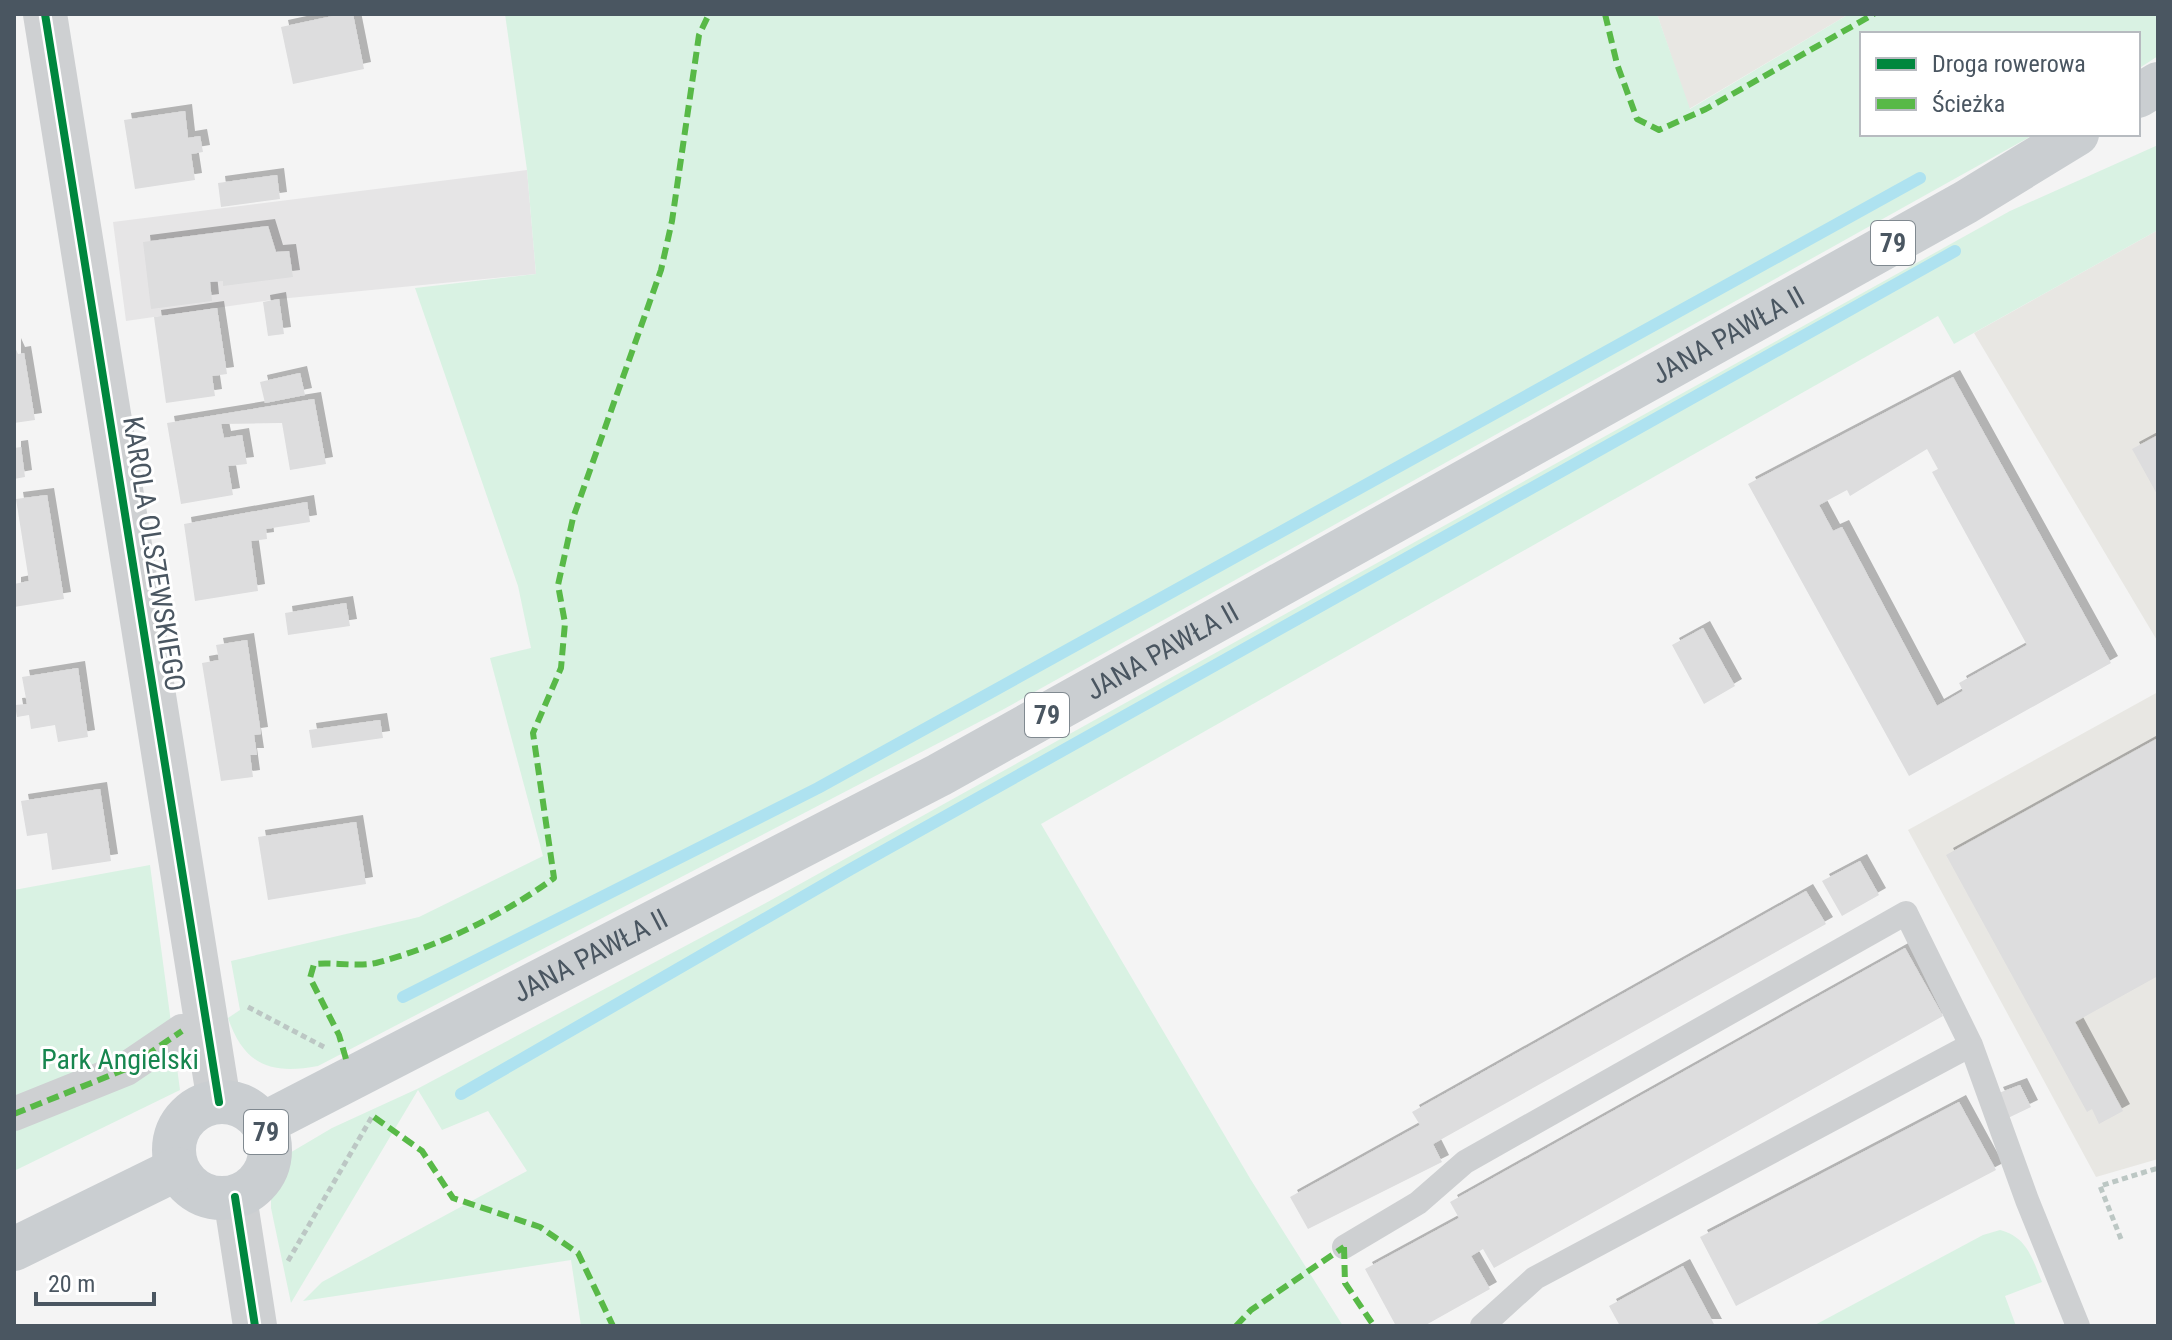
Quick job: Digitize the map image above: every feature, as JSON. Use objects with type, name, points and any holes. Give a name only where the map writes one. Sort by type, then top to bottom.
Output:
[{"type":"main road","points":[[2140,95],[2158,84]]},
{"type":"main road","points":[[2140,118],[2158,109]]},
{"type":"main road","name":"JANA PAWŁA II","points":[[263,1124],[939,775],[1966,202],[2074,136]]},
{"type":"main road","name":"JANA PAWŁA II","points":[[1966,202],[2103,136]]},
{"type":"main road","name":"79","points":[[177,1169],[174,1143],[185,1119],[195,1111],[219,1102],[245,1107],[263,1124],[270,1141],[270,1159],[263,1176],[251,1189],[235,1197]]},
{"type":"main road","points":[[14,1249],[177,1169],[195,1190],[207,1196],[235,1197]]},
{"type":"street","name":"KAROLA OLSZEWSKIEGO","points":[[45,14],[219,1102]]},
{"type":"street","points":[[14,1114],[126,1069],[182,1031]]},
{"type":"street","points":[[235,1197],[255,1326]]},
{"type":"lane","points":[[1344,1247],[1418,1203],[1465,1162],[1906,913],[1971,1045],[2027,1200],[2078,1326]]},
{"type":"lane","points":[[1482,1326],[1535,1278],[1971,1045]]},
{"type":"path","points":[[240,1003],[333,1052]]},
{"type":"path","points":[[283,1270],[374,1117],[368,1103]]},
{"type":"path","points":[[2121,1239],[2100,1186],[2158,1168]]},
{"type":"shaded area","points":[[1657,14],[1849,14],[1689,109]]},
{"type":"shaded area","points":[[527,170],[536,274],[279,299],[126,321],[113,222]]},
{"type":"shaded area","points":[[2158,230],[2158,642],[1974,333]]},
{"type":"shaded area","points":[[2158,692],[2158,1159],[2096,1177],[1908,830]]},
{"type":"green space","points":[[505,14],[1657,14],[1690,109],[1849,14],[2158,14],[2158,56],[2140,68],[2140,32],[1860,32],[1860,136],[2031,136],[1004,709],[318,1066],[273,1067],[261,1063],[242,1047],[228,1018],[240,1010],[231,961],[419,917],[543,856],[490,658],[531,648],[518,586],[415,288],[536,274],[527,170]]},
{"type":"green space","points":[[2158,145],[2158,230],[1954,344],[1938,316],[1041,824],[1251,1180],[1343,1326],[581,1326],[571,1260],[303,1301],[322,1282],[527,1171],[488,1111],[442,1130],[418,1090],[291,1303],[271,1208],[271,1182],[288,1154],[332,1128],[417,1089],[764,904],[2010,211]]},
{"type":"green space","name":"Park Angielski","points":[[150,865],[180,1090],[14,1171],[14,890]]},
{"type":"green space","points":[[2000,1230],[2023,1243],[2042,1282],[2005,1296],[2016,1326],[1813,1326],[1983,1235]]},
{"type":"building","points":[[353,14],[364,69],[293,84],[281,27]]},
{"type":"building","points":[[185,111],[188,138],[200,136],[203,152],[191,154],[195,180],[135,189],[124,120]]},
{"type":"building","points":[[277,175],[280,199],[221,207],[218,183]]},
{"type":"building","points":[[268,226],[276,252],[289,251],[293,277],[223,286],[223,281],[210,282],[212,301],[151,309],[143,242]]},
{"type":"building","points":[[279,299],[284,334],[268,336],[263,302]]},
{"type":"building","points":[[217,308],[227,374],[212,376],[215,396],[166,403],[154,317]]},
{"type":"building","points":[[14,345],[18,354],[24,353],[35,420],[14,423]]},
{"type":"building","points":[[300,373],[305,395],[265,403],[260,382]]},
{"type":"building","points":[[1953,377],[2111,663],[1909,776],[1748,484]],"holes":[[[1927,449],[1938,469],[1932,472],[2027,645],[1959,683],[1963,691],[1937,706],[1842,527],[1833,531],[1819,505],[1847,490],[1850,496]]]},
{"type":"building","points":[[314,399],[326,464],[290,470],[282,423],[221,424],[224,438],[242,435],[247,464],[228,466],[233,495],[181,504],[167,423]]},
{"type":"building","points":[[2158,435],[2158,496],[2132,449]]},
{"type":"building","points":[[21,447],[25,477],[14,479],[14,448]]},
{"type":"building","points":[[47,495],[64,599],[14,607],[14,584],[29,581],[16,499]]},
{"type":"building","points":[[307,502],[310,522],[266,529],[267,539],[251,541],[258,591],[195,601],[184,524]]},
{"type":"building","points":[[346,603],[350,626],[288,635],[285,613]]},
{"type":"building","points":[[1703,628],[1735,686],[1704,704],[1672,645]]},
{"type":"building","points":[[247,640],[261,734],[254,735],[257,755],[250,755],[253,777],[221,781],[202,663],[219,660],[216,645]]},
{"type":"building","points":[[78,668],[88,737],[58,742],[55,725],[31,729],[29,715],[17,717],[15,705],[27,704],[22,677]]},
{"type":"building","points":[[380,720],[383,738],[312,748],[309,730]]},
{"type":"building","points":[[2158,738],[2158,976],[2075,1022],[2123,1111],[2099,1124],[2092,1109],[2087,1112],[1946,855]]},
{"type":"building","points":[[100,789],[111,861],[52,870],[47,833],[27,836],[21,801]]},
{"type":"building","points":[[356,822],[366,884],[268,900],[258,837]]},
{"type":"building","points":[[1860,861],[1879,895],[1842,916],[1822,881]]},
{"type":"building","points":[[1806,891],[1826,924],[1433,1144],[1442,1162],[1308,1229],[1290,1197],[1420,1125],[1412,1112]]},
{"type":"building","points":[[1905,948],[1943,1016],[1494,1268],[1483,1249],[1471,1256],[1490,1289],[1424,1326],[1396,1326],[1365,1269],[1459,1218],[1450,1202]]},
{"type":"building","points":[[2020,1085],[2031,1107],[2008,1118],[1996,1094]]},
{"type":"building","points":[[1959,1102],[1996,1170],[1736,1306],[1700,1237]]},
{"type":"building","points":[[1683,1266],[1715,1326],[1620,1326],[1609,1306]]},
{"type":"waterway","points":[[403,997],[818,788],[1920,178]]},
{"type":"waterway","points":[[461,1094],[851,869],[1955,251]]},
{"type":"marked path","points":[[346,1059],[339,1035],[310,978],[314,964],[376,963],[423,948],[492,917],[554,878],[533,733],[561,668],[565,623],[558,585],[573,518],[661,270],[672,221],[699,35],[709,14]]},
{"type":"marked path","points":[[1605,14],[1617,64],[1637,119],[1659,130],[1706,109],[1874,14]]},
{"type":"marked path","points":[[14,1114],[126,1069],[182,1031]]},
{"type":"marked path","points":[[374,1117],[422,1151],[453,1198],[540,1227],[578,1253],[613,1326]]},
{"type":"marked path","points":[[1344,1247],[1345,1283],[1374,1326]]},
{"type":"marked path","points":[[1236,1326],[1251,1310],[1344,1247]]},
{"type":"cycle path","points":[[45,14],[219,1102]]},
{"type":"cycle path","points":[[235,1197],[255,1326]]}]
